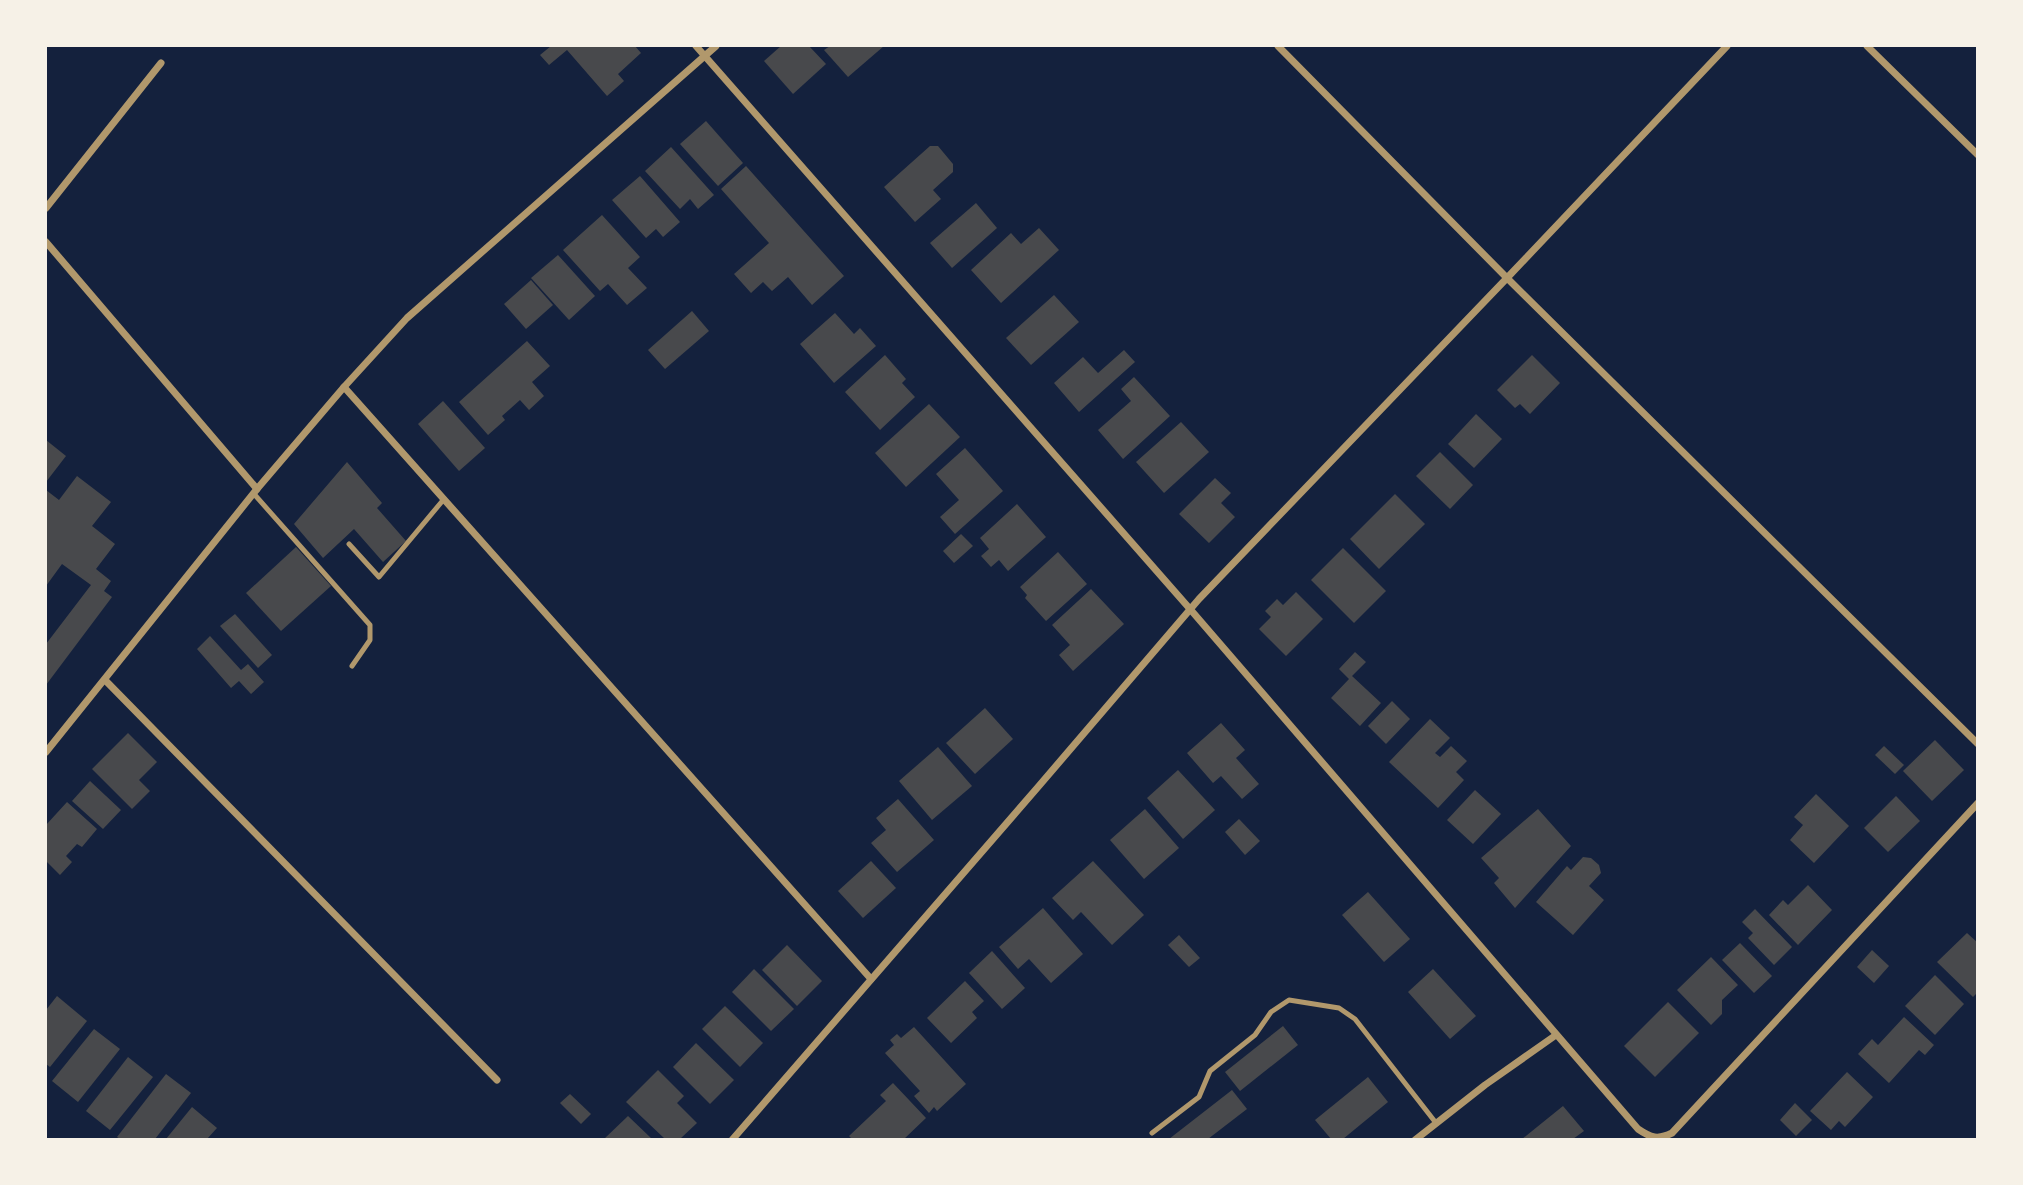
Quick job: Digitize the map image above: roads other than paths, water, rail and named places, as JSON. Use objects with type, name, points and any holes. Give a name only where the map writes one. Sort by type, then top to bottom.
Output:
[{"type":"street","points":[[696,46],[1190,609],[1556,1035],[1639,1129],[1648,1135],[1662,1138],[1672,1133],[1978,803]]},
{"type":"street","points":[[46,752],[256,491],[407,318],[716,46]]},
{"type":"street","points":[[1278,46],[1507,278],[1978,744]]},
{"type":"street","points":[[732,1139],[1190,609],[1727,46]]},
{"type":"street","points":[[1867,46],[1978,155]]},
{"type":"street","points":[[46,208],[161,63]]},
{"type":"street","points":[[46,242],[256,491]]},
{"type":"street","points":[[344,387],[871,979]]},
{"type":"street","points":[[105,680],[497,1080]]},
{"type":"street","points":[[1415,1139],[1556,1035]]},
{"type":"lane","points":[[256,491],[369,625],[370,640],[352,666]]},
{"type":"lane","points":[[349,544],[379,577],[444,499]]},
{"type":"lane","points":[[1152,1133],[1199,1097],[1210,1071],[1255,1035],[1271,1012],[1289,1000],[1339,1008],[1355,1019],[1436,1123]]}]
